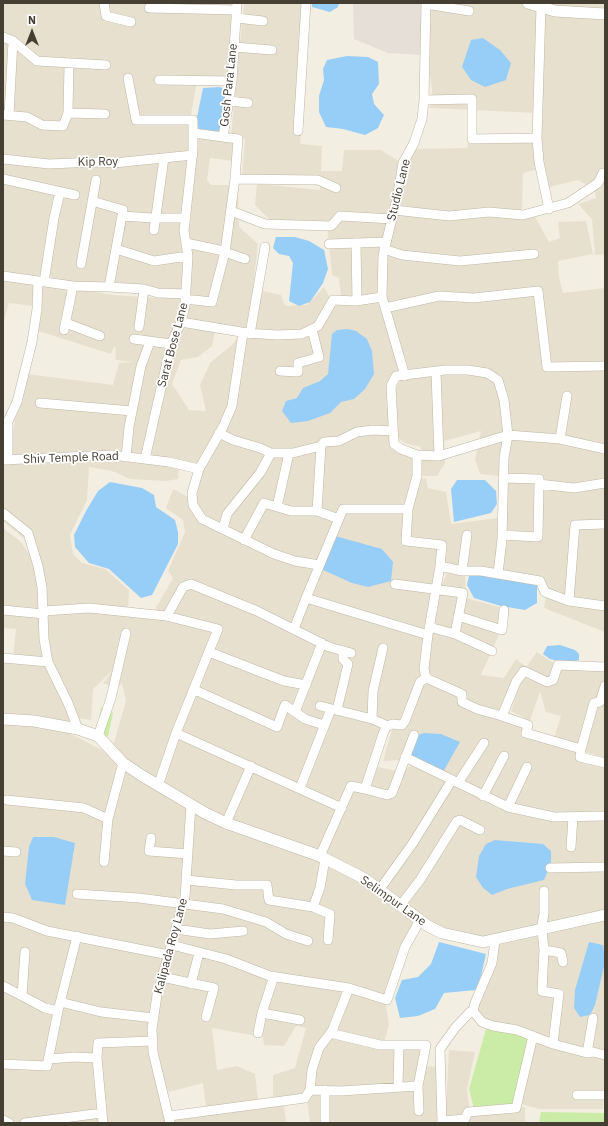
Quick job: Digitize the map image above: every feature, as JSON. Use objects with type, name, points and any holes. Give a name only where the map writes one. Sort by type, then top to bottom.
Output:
[{"type":"street","points":[[104,3],[106,16],[131,22]]},
{"type":"street","points":[[298,132],[306,3]]},
{"type":"street","points":[[528,3],[555,11],[605,14]]},
{"type":"street","points":[[426,4],[469,11]]},
{"type":"street","name":"Studio Lane","points":[[405,376],[382,297],[385,245],[393,215],[403,163],[414,143],[420,125],[424,100],[426,4]]},
{"type":"street","points":[[149,8],[192,6],[236,10],[263,21]]},
{"type":"street","points":[[541,8],[537,138],[539,162],[549,209]]},
{"type":"street","name":"Gosh Para Lane","points":[[194,133],[224,137],[232,81],[236,10]]},
{"type":"street","points":[[3,37],[13,41],[37,62],[106,65]]},
{"type":"street","points":[[13,41],[6,115],[26,117],[42,125],[63,126],[68,114],[69,64]]},
{"type":"street","points":[[234,47],[272,50]]},
{"type":"street","points":[[128,78],[136,120],[193,120],[194,133]]},
{"type":"street","points":[[159,80],[232,81]]},
{"type":"street","points":[[424,100],[472,99],[472,139],[537,138]]},
{"type":"street","points":[[229,101],[248,103]]},
{"type":"street","points":[[68,114],[105,114]]},
{"type":"street","name":"Sarat Bose Lane","points":[[145,459],[171,344],[181,322],[186,296],[188,256],[184,231],[193,155],[194,133]]},
{"type":"street","points":[[3,276],[73,286],[144,290],[186,296],[212,302],[225,252],[235,179],[238,139],[224,137]]},
{"type":"street","name":"Kip Roy","points":[[3,159],[49,164],[96,162],[114,163],[193,155]]},
{"type":"street","points":[[154,230],[164,158]]},
{"type":"street","points":[[230,211],[265,224],[331,226],[340,216],[449,216],[489,212],[523,215],[568,203],[598,183],[604,171]]},
{"type":"street","points":[[3,179],[74,195]]},
{"type":"street","points":[[235,179],[318,180],[336,188]]},
{"type":"street","points":[[81,264],[96,180]]},
{"type":"street","points":[[5,460],[8,421],[17,402],[32,342],[41,281],[60,192]]},
{"type":"street","points":[[92,201],[124,210],[109,287]]},
{"type":"street","points":[[122,216],[186,218]]},
{"type":"street","points":[[186,243],[225,252],[245,259]]},
{"type":"street","points":[[356,243],[357,301]]},
{"type":"street","points":[[329,244],[356,243],[385,245],[402,255],[460,261],[534,254]]},
{"type":"street","points":[[265,247],[232,406],[199,469],[192,493],[193,505],[202,519],[244,540],[274,554],[295,561],[319,565]]},
{"type":"street","points":[[116,248],[154,261],[188,256]]},
{"type":"street","points":[[73,286],[65,327],[100,336]]},
{"type":"street","points":[[139,327],[144,290]]},
{"type":"street","points":[[385,308],[440,296],[474,298],[538,291],[548,367],[605,366]]},
{"type":"street","points":[[181,322],[246,333],[277,335],[302,334],[318,326],[333,300],[357,301],[382,297]]},
{"type":"street","points":[[280,371],[298,372],[298,363],[319,357],[312,329]]},
{"type":"street","points":[[134,339],[171,344]]},
{"type":"street","points":[[126,457],[132,411],[141,366],[150,342]]},
{"type":"street","points":[[498,574],[502,535],[504,458],[508,435],[504,400],[498,380],[487,373],[468,370],[396,376],[391,386],[394,444],[401,449],[417,455],[438,456],[508,435],[560,439],[605,449]]},
{"type":"street","points":[[436,372],[438,456]]},
{"type":"street","points":[[560,439],[567,396]]},
{"type":"street","points":[[40,403],[132,411]]},
{"type":"street","points":[[219,433],[233,440],[271,453],[289,453],[321,446],[324,442],[340,441],[357,432],[373,430],[393,431]]},
{"type":"street","points":[[317,512],[321,446]]},
{"type":"street","points":[[223,529],[228,514],[260,472],[271,453]]},
{"type":"street","points":[[277,507],[289,453]]},
{"type":"street","name":"Shiv Temple Road","points":[[5,460],[112,455],[145,459],[199,469]]},
{"type":"street","points":[[417,455],[417,476],[408,508],[406,541],[442,545],[440,566],[428,631],[424,668],[426,678]]},
{"type":"street","points":[[502,535],[538,537],[540,479],[503,478]]},
{"type":"street","points":[[539,484],[574,488],[605,483]]},
{"type":"street","points":[[244,540],[264,503],[291,511],[317,512],[339,519]]},
{"type":"street","points":[[294,629],[343,508],[408,508]]},
{"type":"street","points":[[3,513],[28,533],[38,566],[44,612],[44,639],[48,662],[68,703],[78,729]]},
{"type":"street","points":[[569,602],[575,524],[605,524]]},
{"type":"street","points":[[462,571],[467,535]]},
{"type":"street","points":[[440,566],[462,571],[481,571],[540,581],[545,592],[569,602],[605,606]]},
{"type":"street","points":[[167,616],[183,587],[191,584],[257,611],[322,643],[347,652],[343,659],[348,664],[334,710],[324,725],[300,788]]},
{"type":"street","points":[[395,584],[463,593],[455,634]]},
{"type":"street","points":[[306,598],[428,631],[455,634],[492,651]]},
{"type":"street","points":[[3,610],[44,612],[88,608],[167,616],[218,629],[195,690],[176,733],[158,786]]},
{"type":"street","points":[[458,616],[502,630],[504,610]]},
{"type":"street","points":[[98,736],[111,698],[126,633]]},
{"type":"street","points":[[295,712],[322,643]]},
{"type":"street","points":[[372,719],[373,691],[384,648]]},
{"type":"street","points":[[209,652],[284,681],[306,685]]},
{"type":"street","points":[[3,658],[48,662]]},
{"type":"street","points":[[502,716],[516,682],[524,671],[547,682],[553,680],[558,665],[605,667]]},
{"type":"street","points":[[426,678],[462,694],[462,702],[477,709],[502,716],[528,726],[526,733],[581,749]]},
{"type":"street","points":[[365,788],[383,734],[388,726],[392,724],[402,725],[420,682],[426,678]]},
{"type":"street","points":[[594,702],[600,702],[605,686]]},
{"type":"street","points":[[195,690],[277,727],[285,705],[305,719],[324,725]]},
{"type":"street","points":[[594,702],[605,705]]},
{"type":"street","points":[[594,702],[580,757],[605,763]]},
{"type":"street","points":[[320,706],[372,719],[388,726]]},
{"type":"street","points":[[3,719],[34,721],[78,729],[98,736],[123,763],[191,805]]},
{"type":"street","points":[[176,733],[342,808]]},
{"type":"street","points":[[313,907],[320,888],[323,857],[351,786],[365,788],[386,796],[390,794],[414,735]]},
{"type":"street","points":[[380,889],[484,743]]},
{"type":"street","points":[[483,796],[504,756]]},
{"type":"street","points":[[405,757],[508,807],[554,817],[605,816]]},
{"type":"street","points":[[104,862],[108,819],[123,763]]},
{"type":"street","points":[[226,823],[251,766]]},
{"type":"street","points":[[508,807],[527,767]]},
{"type":"street","points":[[7,800],[84,808],[108,819]]},
{"type":"street","name":"Selimpur Lane","points":[[191,805],[226,823],[323,857],[380,889],[400,906],[442,933],[484,942],[495,941],[605,915]]},
{"type":"street","name":"Kalipada Roy Lane","points":[[170,1120],[153,1052],[154,1018],[157,995],[183,904],[191,805]]},
{"type":"street","points":[[571,847],[573,817]]},
{"type":"street","points":[[400,906],[420,880],[457,821],[460,820],[480,830]]},
{"type":"street","points":[[151,838],[149,851],[188,854]]},
{"type":"street","points":[[3,851],[16,852]]},
{"type":"street","points":[[550,868],[605,867]]},
{"type":"street","points":[[186,880],[236,885],[267,885],[269,900],[313,907],[330,914],[328,940]]},
{"type":"street","points":[[544,891],[544,914],[541,930],[544,950],[542,991],[559,994],[553,1044]]},
{"type":"street","points":[[78,894],[139,898],[224,909],[266,922],[286,934],[308,941]]},
{"type":"street","points":[[3,917],[13,918],[47,931],[169,955]]},
{"type":"street","points":[[172,945],[226,959],[274,976],[349,988],[388,1000],[405,947],[420,920]]},
{"type":"street","points":[[176,929],[210,934],[243,931]]},
{"type":"street","points":[[3,1064],[47,1066],[59,1006],[77,936]]},
{"type":"street","points":[[495,941],[492,963],[473,1011],[470,1012],[455,1028],[440,1049],[442,1122],[465,1119],[468,1112],[516,1108],[533,1036]]},
{"type":"street","points":[[544,950],[561,953],[563,962]]},
{"type":"street","points":[[22,996],[25,952]]},
{"type":"street","points":[[191,984],[199,953]]},
{"type":"street","points":[[258,1033],[262,1013],[274,976]]},
{"type":"street","points":[[162,977],[214,988],[206,1017]]},
{"type":"street","points":[[3,986],[45,1008],[59,1006],[154,1018]]},
{"type":"street","points":[[170,1120],[305,1098],[310,1090],[312,1070],[319,1048],[330,1033],[349,988]]},
{"type":"street","points":[[473,1011],[482,1022],[493,1026],[517,1030],[553,1044],[587,1054],[593,1052],[605,1055]]},
{"type":"street","points":[[262,1013],[300,1020]]},
{"type":"street","points":[[587,1054],[593,1018]]},
{"type":"street","points":[[330,1033],[380,1045],[426,1045],[418,1086],[419,1111]]},
{"type":"street","points":[[103,1123],[97,1058],[98,1043],[153,1041]]},
{"type":"street","points":[[398,1087],[399,1045]]},
{"type":"street","points":[[49,1059],[74,1057],[97,1058]]},
{"type":"street","points":[[310,1090],[418,1086]]},
{"type":"street","points":[[325,1090],[325,1123]]},
{"type":"street","points":[[577,1095],[605,1095]]},
{"type":"street","points":[[25,1123],[102,1113]]},
{"type":"street","points":[[3,1120],[9,1123]]},
{"type":"shaded area","points":[[3,3],[235,3],[229,77],[198,76],[191,114],[191,152],[116,160],[40,161],[3,156]]},
{"type":"shaded area","points":[[244,3],[308,3],[300,144],[322,146],[321,171],[342,171],[344,150],[381,150],[400,162],[381,253],[379,295],[365,298],[341,296],[339,278],[332,275],[327,223],[270,220],[255,205],[257,184],[320,190],[320,186],[242,176],[245,139],[231,135]]},
{"type":"shaded area","points":[[353,3],[425,3],[420,55],[388,53],[354,39]]},
{"type":"shaded area","points":[[430,3],[519,3],[538,9],[535,113],[430,108],[432,90],[426,40]]},
{"type":"shaded area","points":[[539,3],[605,3],[605,10],[549,7]]},
{"type":"shaded area","points":[[543,14],[605,17],[605,254],[595,255],[592,219],[578,204],[596,198],[595,190],[578,180],[549,187],[542,163],[540,138]]},
{"type":"shaded area","points":[[470,135],[534,143],[538,169],[523,173],[522,211],[452,213],[399,208],[405,165],[414,149],[467,148]]},
{"type":"shaded area","points":[[196,136],[235,142],[233,161],[210,158],[207,180],[211,185],[238,185],[239,227],[258,244],[253,289],[281,295],[285,306],[307,305],[324,287],[330,298],[316,322],[301,331],[264,331],[184,320],[187,230]]},
{"type":"shaded area","points":[[190,158],[184,291],[159,295],[3,273],[3,161]]},
{"type":"shaded area","points":[[397,213],[534,215],[549,242],[560,238],[558,222],[586,221],[593,254],[558,261],[559,277],[563,293],[605,288],[605,445],[511,431],[503,380],[481,368],[409,370],[384,291],[386,254]]},
{"type":"shaded area","points":[[3,278],[114,295],[157,298],[183,296],[144,455],[3,457],[3,439],[12,438],[15,418],[23,401],[27,374],[113,385],[119,363],[133,362],[116,360],[115,345],[111,354],[38,331],[42,307],[9,303],[3,324]]},
{"type":"shaded area","points":[[380,300],[402,372],[389,388],[394,444],[416,452],[415,473],[405,506],[342,505],[317,561],[284,555],[215,522],[204,513],[196,502],[196,494],[202,470],[146,458],[173,346],[183,324],[215,330],[212,346],[198,357],[181,360],[172,384],[189,410],[206,411],[200,385],[210,363],[232,345],[238,336],[301,337],[335,302]]},
{"type":"shaded area","points":[[444,373],[468,373],[495,380],[501,401],[505,433],[500,476],[480,474],[475,459],[481,431],[444,441],[445,463],[437,476],[421,476],[421,447],[404,443],[398,437],[396,388],[402,378]]},
{"type":"shaded area","points":[[509,439],[560,442],[605,451],[605,604],[567,598],[502,570]]},
{"type":"shaded area","points":[[112,457],[179,467],[178,479],[166,481],[130,479],[112,471],[89,467],[87,500],[70,535],[73,554],[82,563],[105,569],[129,590],[128,610],[47,608],[42,562],[26,540],[3,521],[3,463]]},
{"type":"shaded area","points":[[420,478],[426,479],[428,488],[446,492],[451,524],[497,518],[500,533],[495,570],[443,567],[426,632],[313,597],[310,591],[344,512],[410,510]]},
{"type":"shaded area","points":[[173,489],[188,497],[190,506],[204,524],[314,567],[304,591],[310,602],[424,636],[423,677],[416,682],[399,722],[389,719],[383,725],[365,783],[349,787],[318,852],[214,814],[161,783],[221,629],[154,611],[173,578],[168,571],[185,532],[183,520],[166,508]]},
{"type":"shaded area","points":[[3,528],[21,542],[36,565],[45,659],[13,658],[16,629],[3,628]]},
{"type":"shaded area","points":[[447,573],[465,574],[466,598],[510,610],[481,675],[504,678],[516,659],[526,667],[537,652],[555,664],[551,677],[546,678],[526,670],[505,713],[465,700],[428,676],[427,666],[439,592]]},
{"type":"shaded area","points":[[546,596],[605,608],[605,632],[544,608]]},
{"type":"shaded area","points":[[90,611],[166,618],[214,631],[156,780],[135,767],[113,746],[126,701],[122,683],[117,688],[103,683],[115,668],[93,689],[91,720],[78,718],[52,666],[47,637],[46,614]]},
{"type":"shaded area","points":[[3,661],[45,665],[71,719],[69,725],[3,717]]},
{"type":"shaded area","points":[[560,668],[605,669],[605,758],[585,752],[554,738],[561,716],[546,712],[540,691],[530,721],[511,711],[520,684],[526,675],[544,686]]},
{"type":"shaded area","points":[[426,682],[525,726],[523,734],[579,751],[605,765],[605,814],[555,815],[517,807],[401,760],[383,761],[392,729],[400,730],[409,723],[421,685]]},
{"type":"shaded area","points":[[3,722],[24,722],[69,733],[102,750],[130,773],[188,805],[183,893],[152,1016],[101,1012],[57,998],[55,1008],[3,983]]},
{"type":"shaded area","points":[[413,763],[505,808],[605,818],[605,914],[481,941],[443,932],[324,854],[353,789],[368,792],[378,767],[403,772]]},
{"type":"shaded area","points":[[193,810],[318,858],[374,887],[417,922],[385,995],[327,980],[274,973],[176,940]]},
{"type":"shaded area","points":[[605,921],[605,1079],[603,1109],[539,1109],[519,1103],[498,1023],[483,1018],[476,1009],[498,945]]},
{"type":"shaded area","points":[[174,946],[246,967],[348,990],[330,1028],[317,1043],[311,1066],[307,1094],[273,1099],[273,1075],[295,1068],[306,1028],[296,1026],[284,1046],[264,1045],[263,1037],[212,1028],[217,1070],[237,1066],[255,1074],[258,1100],[206,1107],[203,1083],[169,1092],[160,1074],[155,1032],[160,992]]},
{"type":"shaded area","points":[[3,989],[43,1011],[61,1006],[151,1019],[168,1123],[3,1123]]},
{"type":"shaded area","points":[[353,991],[385,1000],[389,1024],[384,1043],[334,1031]]},
{"type":"shaded area","points":[[331,1037],[422,1047],[422,1066],[440,1067],[440,1123],[310,1123],[307,1099],[321,1049]]},
{"type":"shaded area","points":[[449,1050],[475,1052],[467,1089],[470,1113],[525,1107],[525,1123],[445,1123]]},
{"type":"shaded area","points":[[284,1105],[286,1123],[175,1123],[174,1119]]},
{"type":"green space","points":[[101,707],[113,713],[108,737],[97,730]]},
{"type":"green space","points":[[486,1029],[518,1032],[530,1037],[514,1104],[474,1109],[469,1089]]},
{"type":"green space","points":[[541,1112],[605,1113],[605,1123],[539,1123]]},
{"type":"water","points":[[312,3],[339,3],[338,7],[330,12],[312,7]]},
{"type":"water","points":[[483,38],[500,50],[511,63],[506,80],[485,87],[471,80],[462,67],[471,40]]},
{"type":"water","points":[[347,56],[368,57],[378,62],[379,84],[372,94],[374,104],[384,115],[378,128],[365,135],[343,129],[326,127],[319,112],[319,96],[324,80],[323,69],[327,60]]},
{"type":"water","points":[[220,87],[227,91],[221,132],[199,129],[196,122],[203,88]]},
{"type":"water","points":[[276,237],[295,237],[309,241],[324,250],[328,269],[323,283],[310,302],[299,306],[289,301],[293,263],[289,256],[279,254],[273,248]]},
{"type":"water","points":[[348,329],[356,331],[367,339],[372,351],[374,374],[365,389],[354,399],[341,402],[330,413],[308,421],[291,423],[282,411],[286,401],[297,398],[303,388],[320,381],[328,374],[332,334],[337,330]]},
{"type":"water","points":[[457,480],[485,480],[496,491],[497,504],[491,513],[454,522],[451,489]]},
{"type":"water","points":[[110,482],[142,488],[154,495],[156,507],[175,520],[178,532],[178,544],[152,595],[141,598],[109,569],[89,563],[75,547],[74,535],[86,511],[98,491]]},
{"type":"water","points":[[335,536],[382,549],[393,562],[391,581],[368,587],[352,583],[323,570]]},
{"type":"water","points":[[476,574],[537,584],[537,603],[525,610],[501,606],[474,598],[467,585],[469,576]]},
{"type":"water","points":[[560,645],[575,650],[579,654],[579,660],[568,663],[550,659],[543,654],[547,646]]},
{"type":"water","points":[[424,733],[441,734],[460,742],[443,772],[409,754],[415,736]]},
{"type":"water","points":[[33,837],[54,837],[75,843],[65,905],[32,900],[25,884],[29,847]]},
{"type":"water","points":[[495,840],[543,844],[551,851],[551,864],[544,880],[507,889],[492,895],[483,888],[476,877],[479,856],[486,844]]},
{"type":"water","points":[[439,942],[486,954],[476,990],[444,993],[435,1009],[418,1016],[400,1018],[395,998],[402,980],[418,977],[431,964]]},
{"type":"water","points":[[589,942],[603,945],[605,962],[595,1005],[590,1015],[580,1017],[574,1008],[575,990]]}]
